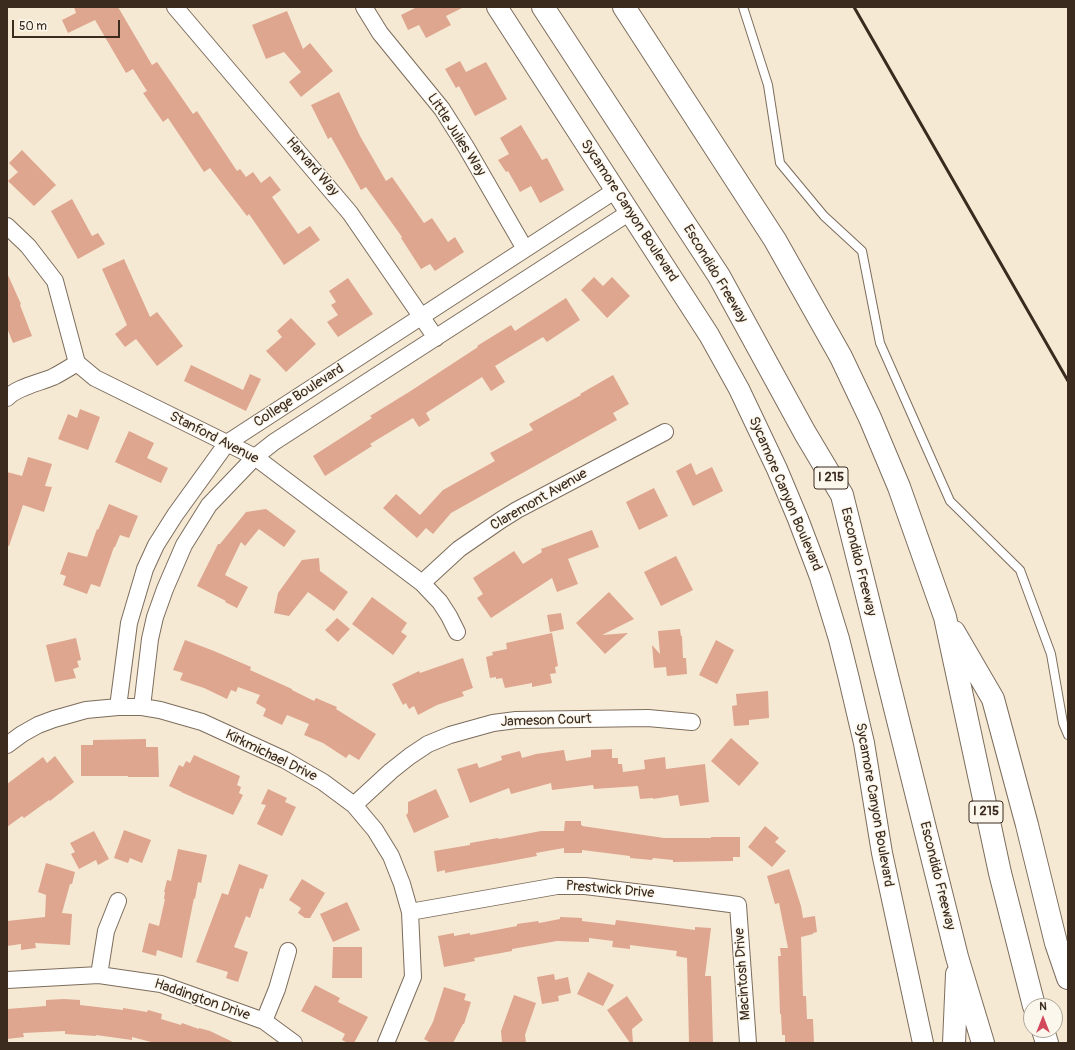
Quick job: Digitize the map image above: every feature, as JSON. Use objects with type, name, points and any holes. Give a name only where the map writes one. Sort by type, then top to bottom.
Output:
[{"type":"highway","name":"Escondido Freeway","points":[[543,7],[719,276],[805,433],[842,495],[958,957],[983,1043]]},
{"type":"highway","name":"I 215","points":[[624,7],[775,240],[841,357],[870,418],[899,487],[945,617],[1000,872],[1032,998]]},
{"type":"highway","points":[[945,617],[994,699],[1056,943],[1068,978]]},
{"type":"highway","points":[[954,1043],[958,957]]},
{"type":"street","name":"Harvard Way","points":[[175,7],[350,213],[436,338]]},
{"type":"street","name":"Little Julies Way","points":[[364,7],[380,33],[442,109],[526,249]]},
{"type":"street","name":"Sycamore Canyon Boulevard","points":[[497,7],[709,335],[739,389],[778,469],[820,577],[839,639],[864,742],[882,853],[923,1043]]},
{"type":"street","name":"College Boulevard","points":[[118,706],[129,623],[145,569],[156,545],[174,515],[227,443],[616,190]]},
{"type":"street","name":"College Boulevard","points":[[142,707],[150,640],[155,617],[184,545],[209,505],[255,457],[274,442],[630,212]]},
{"type":"street","points":[[7,226],[28,246],[55,281],[77,363],[54,376],[21,389],[7,398]]},
{"type":"street","name":"Stanford Avenue","points":[[77,363],[95,378],[255,457],[422,583],[440,602],[457,632]]},
{"type":"street","name":"Claremont Avenue","points":[[422,583],[459,549],[517,510],[665,432]]},
{"type":"street","name":"Kirkmichael Drive","points":[[7,745],[32,728],[54,719],[86,710],[118,706],[142,707],[160,710],[202,722],[278,757],[324,782],[354,805],[375,830],[390,856],[402,884],[410,912],[413,977],[386,1043]]},
{"type":"street","name":"Jameson Court","points":[[354,805],[391,771],[428,744],[450,735],[493,723],[516,720],[648,718],[692,722]]},
{"type":"street","name":"Prestwick Drive","points":[[410,912],[557,886],[585,886],[738,905]]},
{"type":"street","points":[[99,975],[106,931],[118,901]]},
{"type":"street","name":"Macintosh Drive","points":[[738,905],[748,1043]]},
{"type":"street","points":[[264,1021],[277,989],[288,951]]},
{"type":"street","name":"Haddington Drive","points":[[7,980],[99,975],[161,984],[264,1021],[294,1043]]},
{"type":"lane","points":[[744,7],[768,85],[780,163],[824,216],[862,251],[880,343],[950,501],[1020,570],[1051,654],[1063,723],[1068,735]]},
{"type":"building","points":[[74,7],[118,7],[152,65],[157,62],[193,114],[197,111],[237,171],[240,169],[246,177],[253,172],[261,183],[270,176],[281,190],[272,197],[298,234],[310,226],[320,240],[284,265],[249,214],[247,216],[210,168],[204,172],[168,118],[163,122],[143,93],[147,91],[133,69],[126,73],[95,20],[68,33],[62,20],[76,13]]},
{"type":"building","points":[[417,7],[464,7],[446,16],[451,25],[426,38],[419,25],[408,30],[401,15]]},
{"type":"building","points":[[287,11],[303,49],[310,43],[333,71],[301,97],[289,82],[301,72],[284,52],[266,59],[252,25]]},
{"type":"building","points":[[460,61],[466,72],[486,62],[507,99],[475,116],[459,86],[456,88],[445,69]]},
{"type":"building","points":[[339,92],[360,136],[386,181],[392,177],[424,223],[432,218],[448,242],[455,237],[464,252],[435,271],[430,264],[421,269],[401,238],[402,237],[366,187],[361,190],[331,137],[328,139],[311,105]]},
{"type":"building","points":[[521,125],[542,160],[547,158],[564,190],[540,203],[531,186],[520,192],[508,171],[506,172],[498,160],[509,154],[500,138]]},
{"type":"building","points":[[22,150],[56,185],[34,206],[8,181],[18,172],[9,163]]},
{"type":"building","points":[[72,199],[92,236],[98,233],[105,244],[78,259],[51,211]]},
{"type":"building","points":[[124,259],[150,317],[157,312],[183,346],[157,366],[136,339],[125,347],[115,334],[127,325],[102,269]]},
{"type":"building","points":[[7,273],[21,304],[20,305],[32,336],[13,343],[7,328]]},
{"type":"building","points":[[594,277],[603,286],[612,277],[630,296],[607,318],[581,290]]},
{"type":"building","points":[[348,278],[373,314],[338,337],[327,322],[338,315],[331,305],[336,302],[329,291]]},
{"type":"building","points":[[566,298],[580,320],[547,342],[543,337],[495,366],[505,382],[491,391],[482,377],[426,413],[430,420],[419,427],[413,418],[370,444],[372,446],[325,476],[313,456],[372,418],[370,416],[478,347],[477,346],[511,325],[515,331]]},
{"type":"building","points":[[291,318],[316,344],[286,372],[266,351],[282,337],[277,331]]},
{"type":"building","points":[[191,365],[243,390],[250,374],[261,379],[246,411],[184,381]]},
{"type":"building","points":[[613,375],[629,404],[613,413],[617,420],[451,513],[433,534],[426,528],[417,538],[383,508],[396,494],[420,515],[443,490],[495,461],[490,453],[533,430],[529,424]]},
{"type":"building","points":[[80,409],[100,417],[88,450],[58,439],[68,414],[77,418]]},
{"type":"building","points":[[129,431],[154,443],[147,458],[168,468],[161,483],[115,462]]},
{"type":"building","points":[[28,457],[52,464],[45,486],[52,487],[44,512],[23,505],[9,546],[7,546],[7,472],[22,476]]},
{"type":"building","points":[[691,463],[696,475],[712,467],[723,491],[693,506],[676,471]]},
{"type":"building","points":[[654,488],[668,516],[639,530],[626,502]]},
{"type":"building","points":[[109,504],[138,516],[129,538],[120,535],[114,547],[100,587],[91,584],[87,594],[63,585],[66,576],[60,574],[68,552],[87,557],[97,529],[98,530]]},
{"type":"building","points":[[266,509],[296,531],[284,547],[259,529],[245,546],[241,542],[225,575],[248,587],[237,608],[197,586],[218,544],[220,544],[246,512]]},
{"type":"building","points":[[592,530],[599,547],[568,559],[578,584],[557,592],[552,578],[491,618],[477,598],[483,594],[473,578],[514,551],[523,564],[542,552],[541,549]]},
{"type":"building","points":[[676,556],[693,590],[661,606],[644,572]]},
{"type":"building","points":[[319,558],[320,571],[348,592],[334,611],[308,592],[289,616],[274,613],[278,593],[302,560]]},
{"type":"building","points":[[609,592],[634,619],[602,635],[628,633],[605,654],[576,623]]},
{"type":"building","points":[[372,597],[407,623],[401,632],[407,636],[393,655],[352,624]]},
{"type":"building","points":[[561,613],[564,629],[550,632],[547,615]]},
{"type":"building","points":[[337,618],[350,629],[338,642],[325,630]]},
{"type":"building","points":[[680,629],[682,636],[683,658],[686,658],[687,674],[667,676],[666,667],[654,668],[652,645],[660,654],[658,631]]},
{"type":"building","points":[[552,633],[558,666],[555,667],[556,673],[550,674],[552,683],[532,687],[532,683],[505,688],[502,678],[490,678],[486,657],[493,655],[492,652],[507,649],[506,643]]},
{"type":"building","points":[[76,638],[81,660],[77,661],[79,667],[73,669],[76,678],[55,682],[46,645]]},
{"type":"building","points":[[185,640],[251,667],[250,670],[292,689],[314,701],[316,698],[337,707],[336,709],[376,734],[359,760],[349,754],[346,758],[323,743],[304,735],[309,724],[287,715],[282,725],[263,716],[266,709],[256,703],[260,695],[238,687],[236,692],[231,690],[227,699],[204,688],[180,680],[183,673],[173,670]]},
{"type":"building","points":[[716,640],[734,650],[717,684],[699,675]]},
{"type":"building","points":[[463,658],[473,688],[462,692],[464,696],[437,705],[418,715],[414,706],[409,709],[406,703],[403,705],[392,684],[419,671],[420,673]]},
{"type":"building","points":[[768,691],[769,718],[749,720],[749,725],[734,726],[732,706],[737,705],[736,694]]},
{"type":"building","points":[[731,738],[759,763],[739,786],[711,761]]},
{"type":"building","points":[[146,739],[146,747],[158,747],[159,777],[81,776],[81,745],[93,745],[93,740]]},
{"type":"building","points":[[612,749],[612,758],[618,758],[618,764],[622,764],[623,772],[645,769],[644,760],[665,757],[666,769],[705,764],[709,802],[680,806],[678,795],[653,799],[640,799],[638,786],[594,789],[593,785],[552,790],[551,783],[511,794],[509,788],[470,803],[457,769],[477,763],[479,768],[502,760],[501,756],[520,751],[522,758],[536,754],[564,750],[566,761],[591,757],[591,750]]},
{"type":"building","points":[[194,755],[240,776],[237,785],[241,787],[239,793],[243,795],[233,815],[169,786],[179,765],[183,767],[186,761],[190,763]]},
{"type":"building","points":[[55,756],[74,782],[50,801],[49,800],[24,818],[22,816],[7,827],[7,784],[43,757],[47,763]]},
{"type":"building","points":[[268,789],[287,798],[285,802],[296,807],[282,836],[257,824],[266,805],[261,804]]},
{"type":"building","points":[[436,789],[449,817],[414,833],[406,815],[408,813],[408,802]]},
{"type":"building","points":[[565,821],[581,821],[582,826],[664,838],[740,837],[740,857],[733,857],[733,861],[673,862],[673,860],[630,858],[630,856],[582,850],[582,853],[564,853],[564,848],[536,853],[537,856],[500,863],[445,873],[445,870],[437,872],[434,851],[470,845],[470,843],[541,831],[564,831]]},
{"type":"building","points":[[765,826],[779,838],[775,842],[786,851],[772,867],[748,847]]},
{"type":"building","points":[[124,830],[151,840],[142,863],[130,858],[128,863],[114,858]]},
{"type":"building","points":[[94,831],[109,859],[98,865],[96,860],[79,869],[71,854],[75,852],[70,843]]},
{"type":"building","points":[[178,849],[207,855],[201,883],[198,882],[195,899],[194,898],[182,958],[157,950],[156,956],[142,952],[149,923],[159,926],[165,899],[164,892],[167,880],[171,881]]},
{"type":"building","points":[[46,863],[75,872],[62,913],[72,914],[70,945],[35,943],[36,948],[21,950],[21,944],[7,946],[7,921],[45,917],[46,895],[38,892]]},
{"type":"building","points":[[239,864],[268,875],[263,889],[260,888],[250,918],[246,916],[234,947],[248,952],[238,982],[226,978],[228,972],[196,962],[222,893],[228,895]]},
{"type":"building","points":[[789,869],[801,906],[803,918],[815,916],[817,932],[801,937],[803,996],[806,996],[807,1019],[813,1019],[814,1043],[785,1043],[785,1035],[782,1035],[778,956],[781,956],[780,948],[788,948],[779,903],[775,904],[767,876]]},
{"type":"building","points":[[302,879],[325,893],[310,918],[305,918],[298,913],[301,908],[289,900]]},
{"type":"building","points":[[347,902],[360,930],[333,942],[320,914]]},
{"type":"building","points":[[560,917],[582,918],[582,921],[615,925],[616,920],[695,930],[695,927],[711,928],[705,976],[711,976],[713,1043],[689,1043],[687,958],[676,956],[677,951],[630,945],[630,949],[612,947],[613,941],[589,938],[589,942],[557,941],[512,949],[512,951],[474,958],[475,961],[444,967],[438,936],[454,933],[454,936],[470,933],[470,935],[517,926],[517,924],[538,921],[539,923],[560,919]]},
{"type":"building","points":[[333,947],[362,947],[362,978],[332,978]]},
{"type":"building","points":[[588,972],[614,985],[603,1006],[577,994]]},
{"type":"building","points":[[554,974],[555,980],[568,977],[571,993],[558,996],[559,1001],[542,1004],[537,977]]},
{"type":"building","points":[[315,985],[340,998],[338,1002],[368,1017],[354,1043],[348,1043],[342,1040],[345,1034],[301,1011]]},
{"type":"building","points":[[444,987],[466,994],[464,1000],[471,1002],[464,1024],[453,1043],[431,1043],[424,1039],[433,1022]]},
{"type":"building","points":[[514,995],[536,1003],[525,1035],[526,1043],[502,1043],[501,1031]]},
{"type":"building","points":[[627,996],[643,1020],[632,1029],[633,1043],[630,1043],[607,1010]]},
{"type":"building","points":[[46,1000],[80,1000],[80,1005],[123,1010],[123,1008],[147,1012],[148,1010],[162,1014],[161,1019],[210,1031],[235,1043],[155,1043],[132,1037],[132,1040],[96,1035],[65,1034],[65,1031],[23,1033],[24,1037],[7,1039],[7,1009],[46,1006]]},
{"type":"railway","points":[[854,7],[1068,381]]}]
